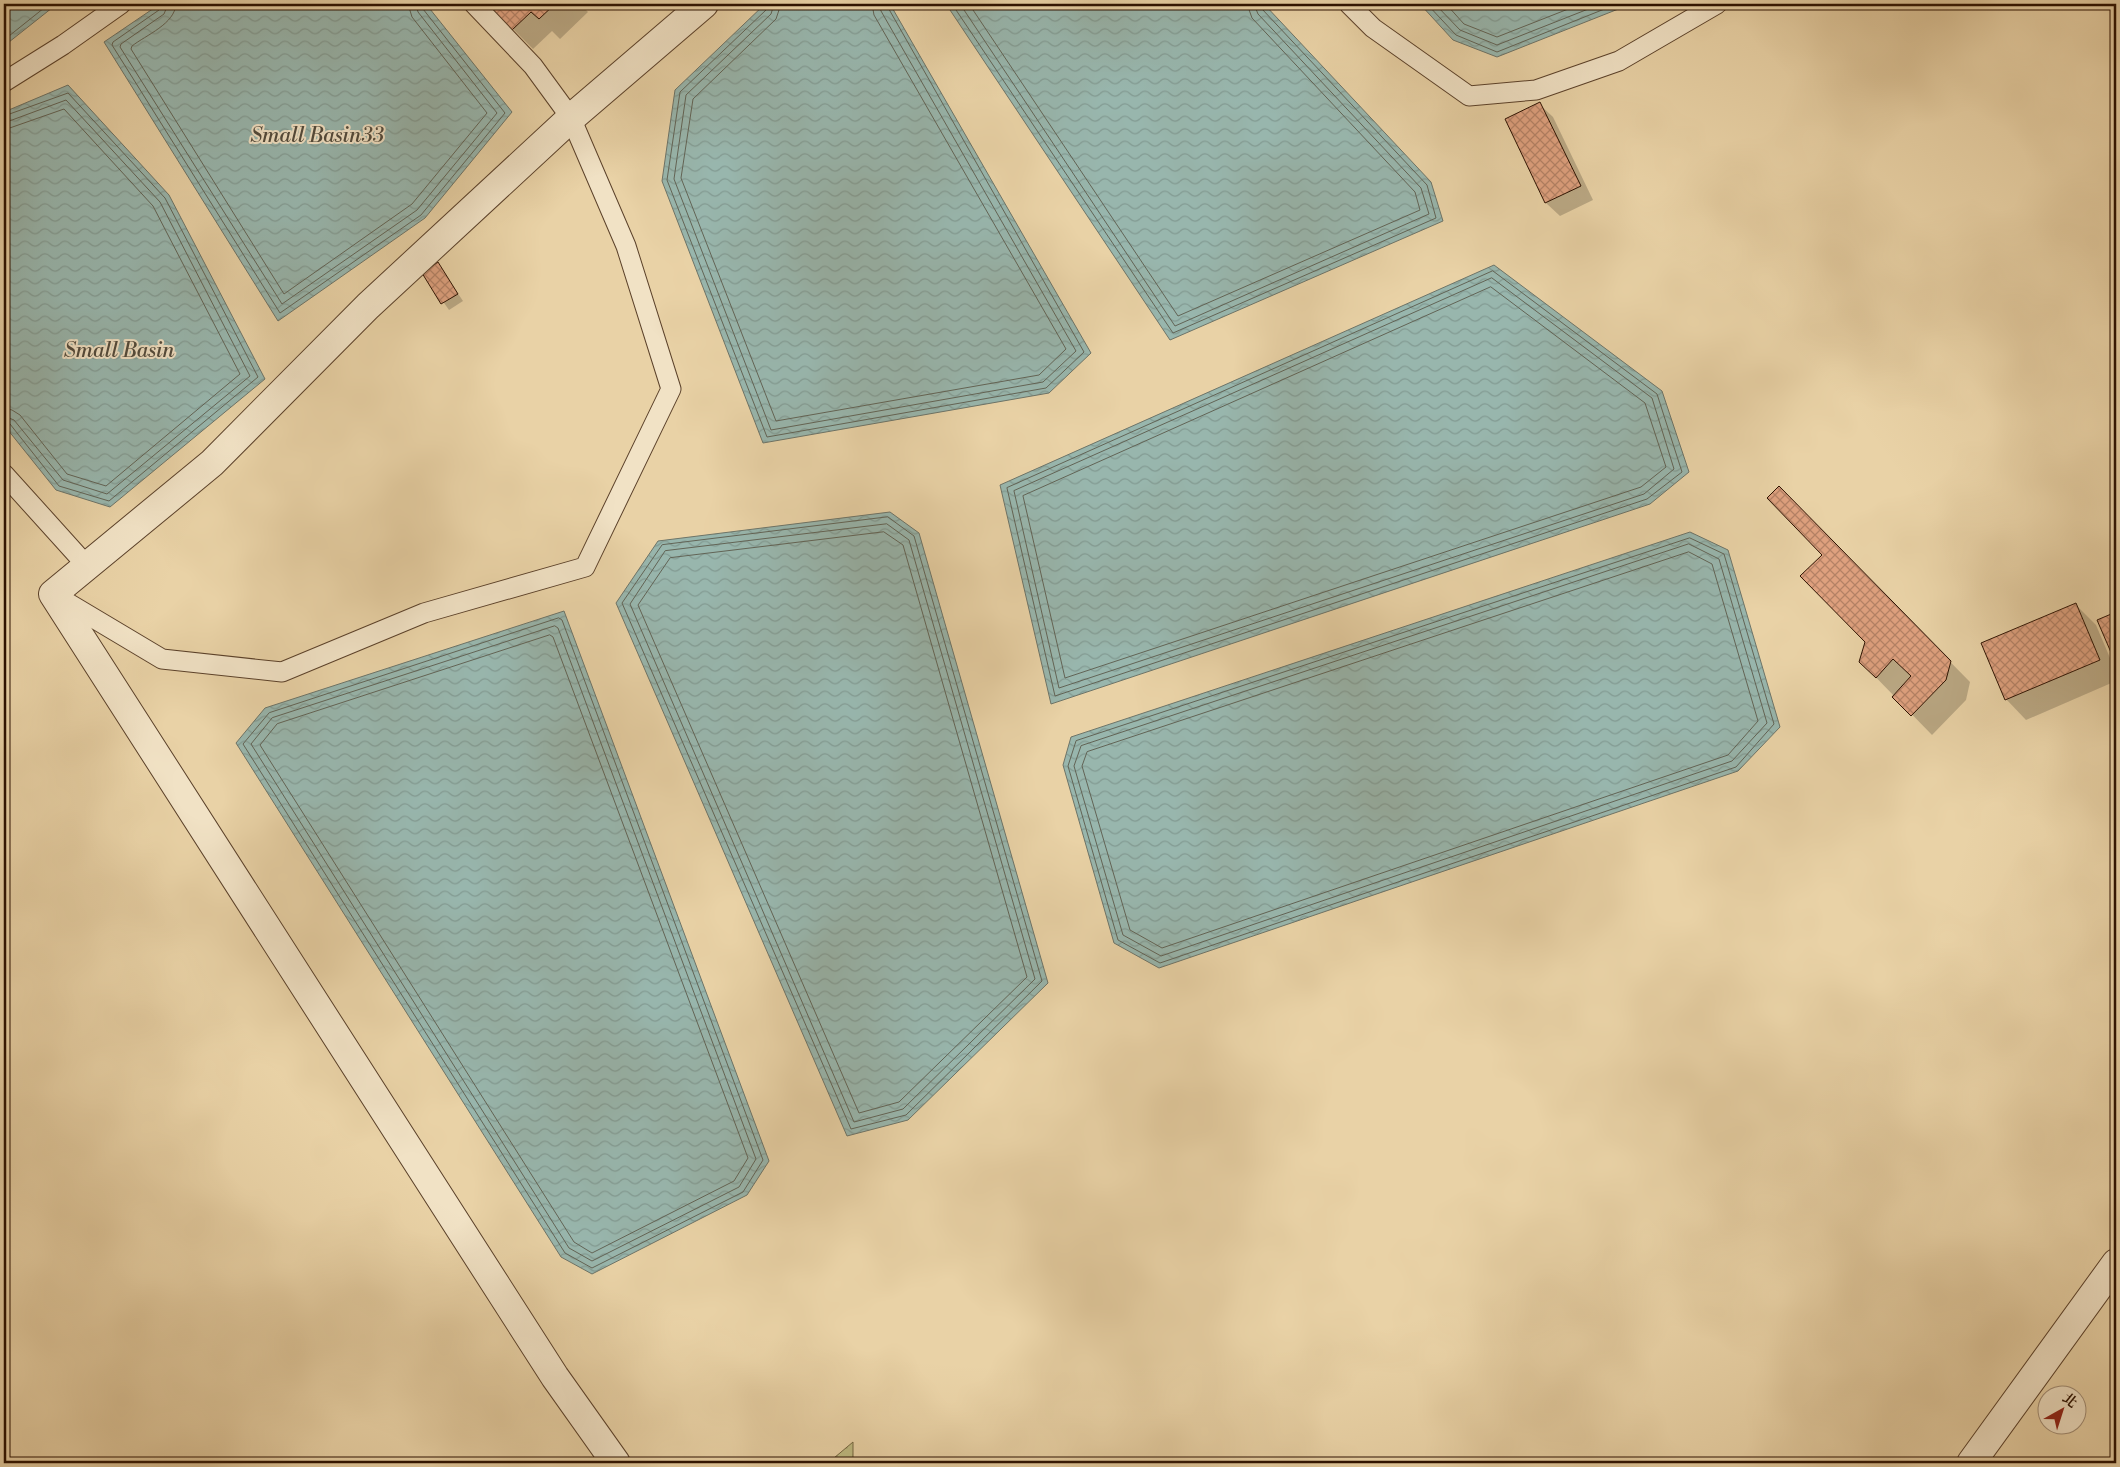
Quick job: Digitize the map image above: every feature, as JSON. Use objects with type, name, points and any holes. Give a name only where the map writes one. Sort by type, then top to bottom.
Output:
[{"type":"street","points":[[616,1463],[555,1376],[53,594],[212,463],[368,306],[571,118],[704,4]]},
{"type":"street","points":[[1971,1463],[2116,1263]]},
{"type":"lane","points":[[4,82],[63,45],[121,4]]},
{"type":"lane","points":[[53,594],[162,659],[282,672],[424,613],[585,568],[671,389],[626,246],[571,118],[533,66],[474,4]]},
{"type":"lane","points":[[1349,4],[1373,28],[1470,96],[1536,90],[1619,60],[1717,4]]},
{"type":"lane","points":[[4,474],[87,566]]},
{"type":"green space","points":[[853,1442],[853,1463],[828,1463]]},
{"type":"water","points":[[4,4],[57,4],[4,46]]},
{"type":"water","name":"Small Basin33","points":[[160,4],[426,4],[512,112],[425,218],[278,321],[104,42]]},
{"type":"water","points":[[765,4],[890,4],[1091,353],[1049,393],[763,443],[662,181],[675,90]]},
{"type":"water","points":[[946,4],[1264,4],[1431,182],[1443,221],[1170,340]]},
{"type":"water","points":[[1420,4],[1631,4],[1497,57],[1453,40]]},
{"type":"water","name":"Small Basin","points":[[68,85],[169,195],[265,379],[110,507],[56,490],[4,425],[4,112]]},
{"type":"water","points":[[1494,265],[1662,391],[1689,472],[1650,504],[1051,704],[1000,485]]},
{"type":"water","points":[[890,512],[919,533],[1048,983],[908,1120],[847,1136],[616,603],[658,541]]},
{"type":"water","points":[[1690,532],[1728,550],[1780,727],[1738,771],[1159,968],[1114,943],[1063,765],[1071,737]]},
{"type":"water","points":[[564,611],[769,1161],[747,1195],[592,1274],[561,1257],[236,743],[265,708]]},
{"type":"building","points":[[487,4],[555,4],[539,19],[531,12],[512,30]]},
{"type":"building","points":[[1540,102],[1581,186],[1545,203],[1505,119]]},
{"type":"building","points":[[438,262],[458,294],[441,304],[422,273]]},
{"type":"building","points":[[1779,486],[1951,661],[1946,680],[1911,716],[1892,697],[1911,676],[1893,659],[1876,678],[1859,662],[1865,642],[1800,576],[1822,555],[1767,498]]},
{"type":"building","points":[[2076,603],[2100,660],[2005,700],[1981,643]]},
{"type":"building","points":[[2116,612],[2116,656],[2113,657],[2097,620]]}]
